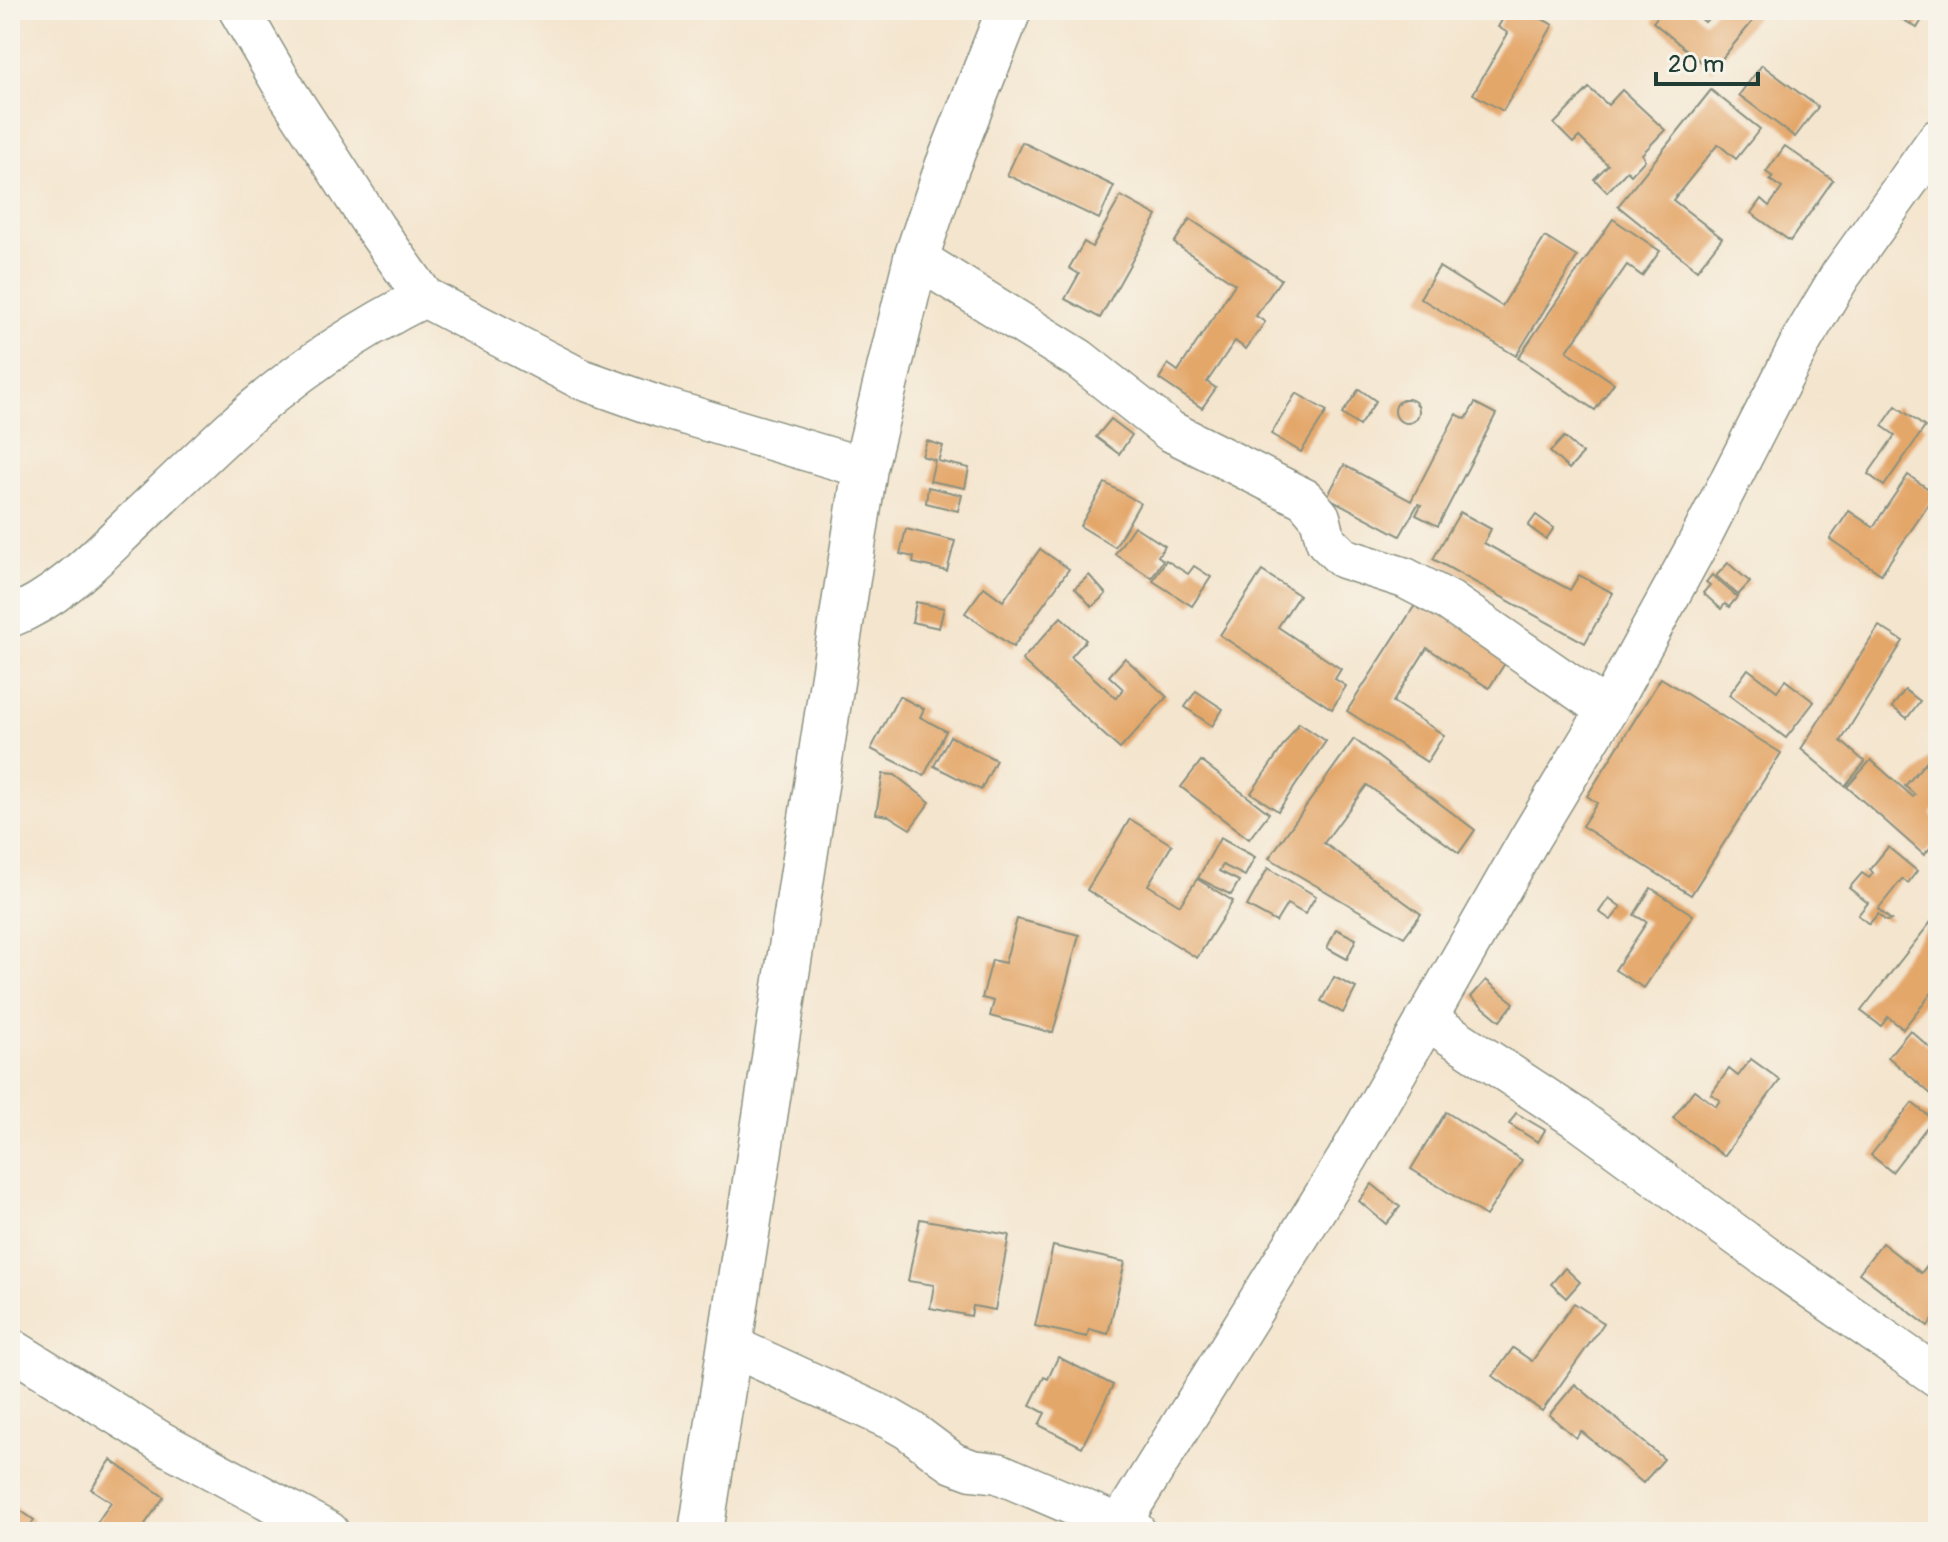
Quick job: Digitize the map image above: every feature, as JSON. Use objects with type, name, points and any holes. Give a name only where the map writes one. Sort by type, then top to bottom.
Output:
[{"type":"main road","points":[[701,1532],[865,468],[916,258],[947,167],[1009,10]]},
{"type":"street","points":[[239,10],[288,94],[424,297],[581,379],[660,407],[865,468]]},
{"type":"street","points":[[731,1346],[890,1419],[953,1463],[972,1470],[998,1473],[1128,1528],[1347,1159],[1607,710],[1695,549],[1803,338],[1840,276],[1938,139]]},
{"type":"street","points":[[916,258],[1079,359],[1170,431],[1305,499],[1320,517],[1326,541],[1343,558],[1405,578],[1449,601],[1607,710]]},
{"type":"street","points":[[10,617],[53,593],[91,562],[283,385],[378,320],[424,297]]},
{"type":"street","points":[[1426,1019],[1579,1120],[1938,1377]]},
{"type":"street","points":[[10,1348],[161,1442],[329,1532]]},
{"type":"building","points":[[1508,10],[1526,10],[1553,25],[1503,111],[1473,94],[1508,33],[1498,27]]},
{"type":"building","points":[[1663,10],[1691,10],[1705,22],[1716,10],[1748,10],[1756,17],[1712,71],[1653,22]]},
{"type":"building","points":[[1888,10],[1928,10],[1917,28]]},
{"type":"building","points":[[1762,65],[1818,107],[1795,137],[1739,95]]},
{"type":"building","points":[[1589,88],[1608,105],[1622,90],[1665,130],[1642,154],[1645,160],[1631,175],[1627,171],[1607,192],[1594,179],[1608,165],[1579,137],[1573,143],[1554,124]]},
{"type":"building","points":[[1711,90],[1760,129],[1736,159],[1718,144],[1673,200],[1722,238],[1697,270],[1618,206]]},
{"type":"building","points":[[1022,142],[1114,186],[1099,219],[1007,175]]},
{"type":"building","points":[[1785,146],[1833,180],[1790,241],[1751,213],[1761,199],[1769,206],[1782,188],[1770,180],[1773,177],[1766,172]]},
{"type":"building","points":[[1121,196],[1157,216],[1100,318],[1065,299],[1079,274],[1069,268],[1084,242],[1092,247]]},
{"type":"building","points":[[1190,219],[1281,279],[1256,316],[1265,322],[1246,349],[1235,341],[1207,382],[1216,388],[1202,408],[1159,379],[1168,364],[1178,371],[1235,284],[1174,243]]},
{"type":"building","points":[[1613,219],[1660,251],[1642,276],[1627,265],[1567,351],[1614,383],[1595,410],[1518,358]]},
{"type":"building","points":[[1545,237],[1577,257],[1516,356],[1420,298],[1439,267],[1502,306]]},
{"type":"building","points":[[1359,389],[1376,401],[1359,426],[1342,414]]},
{"type":"building","points":[[1296,393],[1327,411],[1301,452],[1271,434]]},
{"type":"building","points":[[1407,399],[1416,402],[1419,411],[1416,420],[1407,423],[1398,420],[1395,411],[1398,402]]},
{"type":"building","points":[[1475,403],[1496,414],[1438,526],[1416,515],[1421,505],[1418,504],[1400,536],[1327,497],[1344,465],[1411,501],[1456,414],[1466,419]]},
{"type":"building","points":[[1896,406],[1925,427],[1884,486],[1868,474],[1895,435],[1882,426]]},
{"type":"building","points":[[1111,419],[1132,435],[1119,454],[1096,437]]},
{"type":"building","points":[[1564,437],[1583,454],[1569,469],[1550,452]]},
{"type":"building","points":[[927,441],[943,446],[938,461],[969,468],[965,488],[930,481],[935,460],[922,456]]},
{"type":"building","points":[[1908,475],[1936,494],[1881,574],[1830,539],[1849,511],[1873,527]]},
{"type":"building","points":[[1105,483],[1140,503],[1115,547],[1080,526]]},
{"type":"building","points":[[928,487],[962,495],[958,511],[926,503]]},
{"type":"building","points":[[1460,512],[1491,529],[1484,543],[1570,590],[1579,575],[1613,593],[1585,643],[1433,559]]},
{"type":"building","points":[[1536,515],[1554,528],[1546,539],[1528,526]]},
{"type":"building","points":[[1134,526],[1165,546],[1158,556],[1163,560],[1152,578],[1115,554]]},
{"type":"building","points":[[906,529],[955,541],[947,571],[913,563],[914,557],[900,554]]},
{"type":"building","points":[[1040,549],[1069,569],[1013,647],[965,613],[984,587],[1003,601]]},
{"type":"building","points":[[1166,560],[1188,574],[1194,566],[1211,577],[1192,606],[1153,581]]},
{"type":"building","points":[[1728,563],[1750,582],[1738,595],[1716,576]]},
{"type":"building","points":[[1262,571],[1299,595],[1278,627],[1341,669],[1335,679],[1346,686],[1332,709],[1220,635]]},
{"type":"building","points":[[1089,575],[1106,594],[1092,607],[1075,588]]},
{"type":"building","points":[[1712,575],[1737,597],[1729,607],[1725,604],[1721,609],[1703,593],[1710,585],[1706,582]]},
{"type":"building","points":[[1419,599],[1509,657],[1489,688],[1427,648],[1393,702],[1444,735],[1427,762],[1347,711]]},
{"type":"building","points":[[916,602],[944,608],[939,628],[912,622]]},
{"type":"building","points":[[1061,617],[1086,640],[1071,657],[1116,698],[1123,689],[1109,676],[1125,658],[1167,697],[1120,749],[1022,660]]},
{"type":"building","points":[[1879,626],[1903,641],[1841,741],[1865,762],[1845,786],[1801,749]]},
{"type":"building","points":[[1748,669],[1777,691],[1785,680],[1814,702],[1786,738],[1729,695]]},
{"type":"building","points":[[1661,678],[1781,753],[1691,895],[1582,826],[1597,803],[1587,796]]},
{"type":"building","points":[[1905,690],[1920,701],[1907,718],[1892,707]]},
{"type":"building","points":[[1196,691],[1223,709],[1212,726],[1185,707]]},
{"type":"building","points":[[899,696],[924,709],[920,717],[946,731],[924,776],[871,749]]},
{"type":"building","points":[[1299,723],[1326,741],[1278,811],[1251,793]]},
{"type":"building","points":[[950,736],[996,760],[981,790],[934,766]]},
{"type":"building","points":[[1354,739],[1475,830],[1459,853],[1367,785],[1324,843],[1421,914],[1404,937],[1269,858]]},
{"type":"building","points":[[1938,748],[1938,806],[1931,815],[1938,821],[1938,839],[1924,855],[1847,787],[1871,760],[1913,797],[1915,795],[1905,786]]},
{"type":"building","points":[[1201,761],[1269,813],[1249,839],[1181,787]]},
{"type":"building","points":[[883,774],[895,775],[930,802],[910,829],[889,816],[876,814]]},
{"type":"building","points":[[1130,819],[1172,845],[1148,885],[1180,905],[1197,879],[1233,901],[1197,958],[1087,890]]},
{"type":"building","points":[[1220,838],[1255,857],[1245,876],[1223,865],[1219,871],[1239,881],[1231,895],[1198,878]]},
{"type":"building","points":[[1888,847],[1917,871],[1908,883],[1902,879],[1878,909],[1891,920],[1886,921],[1878,914],[1869,924],[1858,915],[1868,903],[1849,888],[1862,873],[1869,878],[1873,873],[1870,869]]},
{"type":"building","points":[[1268,868],[1316,896],[1305,914],[1287,904],[1276,922],[1247,906]]},
{"type":"building","points":[[1651,888],[1693,915],[1644,988],[1615,970],[1647,922],[1634,915]]},
{"type":"building","points":[[1609,898],[1621,907],[1611,920],[1599,912]]},
{"type":"building","points":[[1938,913],[1938,985],[1903,1029],[1888,1017],[1881,1026],[1861,1011]]},
{"type":"building","points":[[1017,919],[1079,935],[1053,1033],[990,1016],[994,1001],[982,998],[992,960],[1005,963]]},
{"type":"building","points":[[1336,929],[1356,939],[1347,959],[1327,948]]},
{"type":"building","points":[[1334,977],[1356,988],[1343,1013],[1321,1001]]},
{"type":"building","points":[[1486,980],[1514,1003],[1500,1021],[1471,997]]},
{"type":"building","points":[[1910,1030],[1938,1055],[1938,1100],[1888,1057]]},
{"type":"building","points":[[1751,1059],[1780,1080],[1724,1156],[1673,1118],[1694,1090],[1716,1106],[1720,1100],[1711,1094],[1729,1069],[1738,1076]]},
{"type":"building","points":[[1912,1103],[1933,1119],[1892,1172],[1871,1155]]},
{"type":"building","points":[[1446,1112],[1522,1160],[1486,1216],[1411,1169]]},
{"type":"building","points":[[1516,1113],[1545,1130],[1538,1142],[1509,1124]]},
{"type":"building","points":[[1372,1184],[1400,1207],[1386,1224],[1359,1201]]},
{"type":"building","points":[[920,1219],[1009,1235],[995,1310],[973,1306],[971,1316],[930,1308],[934,1285],[908,1281]]},
{"type":"building","points":[[1882,1243],[1921,1273],[1930,1262],[1938,1268],[1938,1312],[1928,1326],[1859,1273]]},
{"type":"building","points":[[1053,1246],[1125,1262],[1108,1334],[1089,1329],[1087,1337],[1035,1326]]},
{"type":"building","points":[[1565,1268],[1580,1282],[1566,1298],[1551,1284]]},
{"type":"building","points":[[1574,1303],[1604,1323],[1542,1411],[1493,1376],[1513,1348],[1532,1361]]},
{"type":"building","points":[[1058,1357],[1113,1385],[1082,1447],[1039,1425],[1045,1413],[1030,1405],[1044,1377],[1048,1379]]},
{"type":"building","points":[[1575,1384],[1664,1459],[1643,1483],[1581,1431],[1576,1438],[1549,1415]]},
{"type":"building","points":[[111,1460],[164,1497],[145,1524],[153,1529],[151,1532],[91,1532],[111,1502],[91,1489]]},
{"type":"building","points":[[10,1503],[34,1520],[28,1529],[32,1532],[10,1532]]}]
